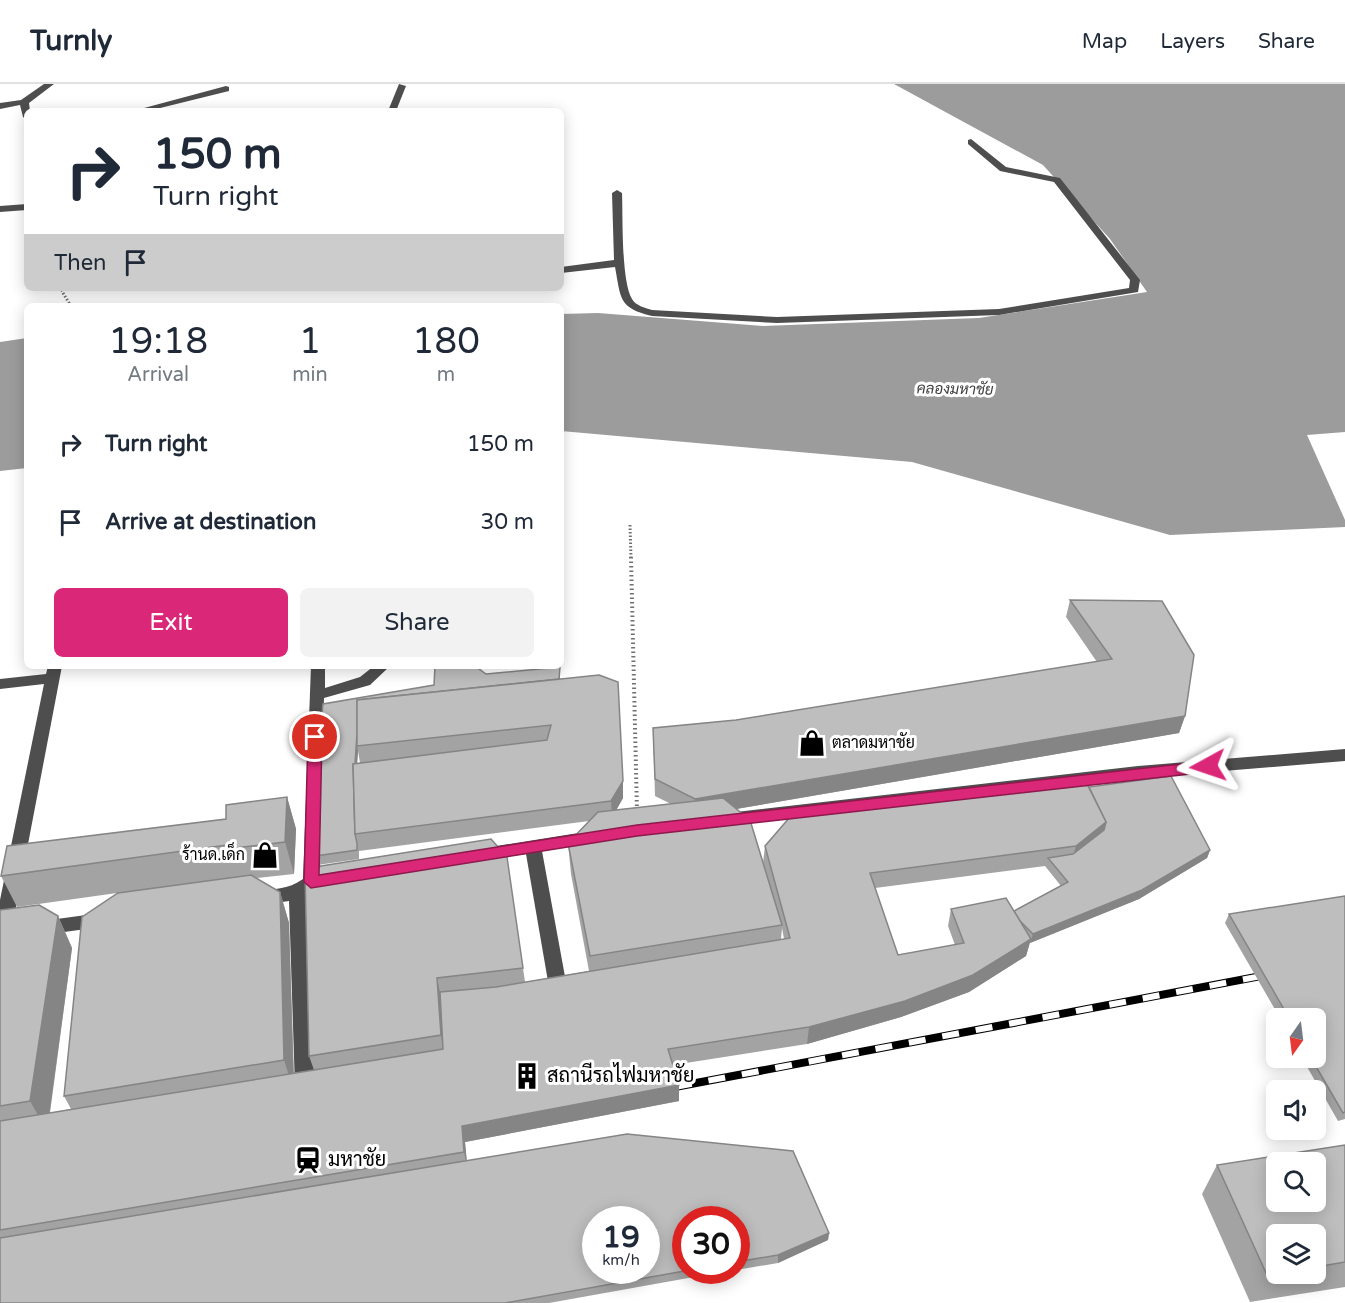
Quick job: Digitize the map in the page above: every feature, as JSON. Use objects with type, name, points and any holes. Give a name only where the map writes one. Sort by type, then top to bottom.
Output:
[{"type":"street","points":[[0,106],[24,102],[50,84]]},
{"type":"street","points":[[393,108],[402,86]]},
{"type":"street","points":[[149,108],[225,89]]},
{"type":"street","points":[[24,102],[25,108]]},
{"type":"street","points":[[616,193],[619,262],[627,301],[637,309],[652,313],[766,319],[999,312],[1134,291],[1136,280],[1057,180],[1003,169],[971,142]]},
{"type":"street","points":[[0,209],[24,207]]},
{"type":"street","points":[[564,270],[619,262]]},
{"type":"street","points":[[305,1088],[304,888],[318,669]]},
{"type":"street","points":[[317,694],[365,681],[379,669]]},
{"type":"street","points":[[0,684],[54,672],[1,934],[112,918]]},
{"type":"street","points":[[713,821],[1138,772],[1345,755]]},
{"type":"street","points":[[463,858],[637,830]]},
{"type":"street","points":[[533,847],[559,993]]},
{"type":"street","points":[[251,899],[346,877]]},
{"type":"street","points":[[87,945],[89,922]]},
{"type":"path","points":[[630,525],[637,830]]},
{"type":"water","name":"คลองมหาชัย","points":[[894,84],[1345,84],[1345,432],[1307,435],[1345,520],[1345,527],[1170,535],[912,462],[564,431],[564,314],[598,313],[763,326],[979,318],[1147,292],[1110,239],[1043,165]]},
{"type":"water","points":[[24,338],[24,468],[0,471],[0,342]]},
{"type":"building","points":[[1070,600],[1162,601],[1194,655],[1185,716],[695,799],[655,779],[653,728],[736,720],[1112,659]]},
{"type":"building","points":[[435,669],[479,669],[486,674],[560,669],[559,679],[357,700],[357,733],[355,764],[353,764],[357,850],[308,857],[323,704],[434,685]]},
{"type":"building","points":[[599,675],[618,682],[623,781],[611,801],[355,834],[353,764],[547,740],[551,725],[357,746],[357,700]]},
{"type":"building","points":[[1171,776],[1210,850],[1142,890],[1033,934],[1014,911],[1068,882],[1048,858],[1073,854],[1104,830],[1106,822],[1089,787]]},
{"type":"building","name":"สถานีรถไฟมหาชัย","points":[[1085,780],[1106,822],[1076,846],[870,873],[898,955],[964,943],[951,909],[1006,898],[1031,939],[973,975],[905,1001],[809,1027],[668,1049],[679,1085],[462,1126],[464,1152],[0,1230],[0,1121],[443,1049],[440,992],[496,987],[790,938],[765,846],[790,817]]},
{"type":"building","points":[[287,797],[285,842],[226,849],[226,845],[1,876],[7,846],[226,819],[226,805]]},
{"type":"building","points":[[723,798],[750,820],[782,925],[590,956],[568,843],[598,812]]},
{"type":"building","points":[[491,839],[507,857],[523,968],[437,978],[441,1035],[309,1056],[305,874],[321,866]]},
{"type":"building","points":[[251,875],[280,892],[284,1060],[64,1096],[82,917],[118,893]]},
{"type":"building","points":[[1345,896],[1345,1112],[1343,1113],[1326,1080],[1317,1068],[1326,1068],[1326,1008],[1283,1008],[1229,914]]},
{"type":"building","points":[[39,905],[58,916],[30,1101],[0,1106],[0,910]]},
{"type":"building","points":[[627,1134],[793,1151],[829,1233],[778,1255],[750,1260],[750,1206],[672,1206],[672,1273],[660,1275],[660,1206],[582,1206],[582,1284],[612,1284],[505,1303],[0,1303],[0,1238]]},
{"type":"building","points":[[1345,1145],[1345,1262],[1326,1265],[1326,1224],[1266,1224],[1266,1273],[1217,1165],[1266,1157],[1266,1212],[1326,1212],[1326,1152],[1300,1152]]},
{"type":"railway","points":[[675,1087],[1272,974]]},
{"type":"place","name":"ตลาดมหาชัย","points":[[812,743]]},
{"type":"place","name":"ร้านด.เด็ก","points":[[265,855]]},
{"type":"place","name":"สถานีรถไฟมหาชัย","points":[[527,1076]]},
{"type":"place","name":"มหาชัย","points":[[308,1160]]},
{"type":"route","points":[[315,737],[311,882],[637,830],[1208,766]]}]
